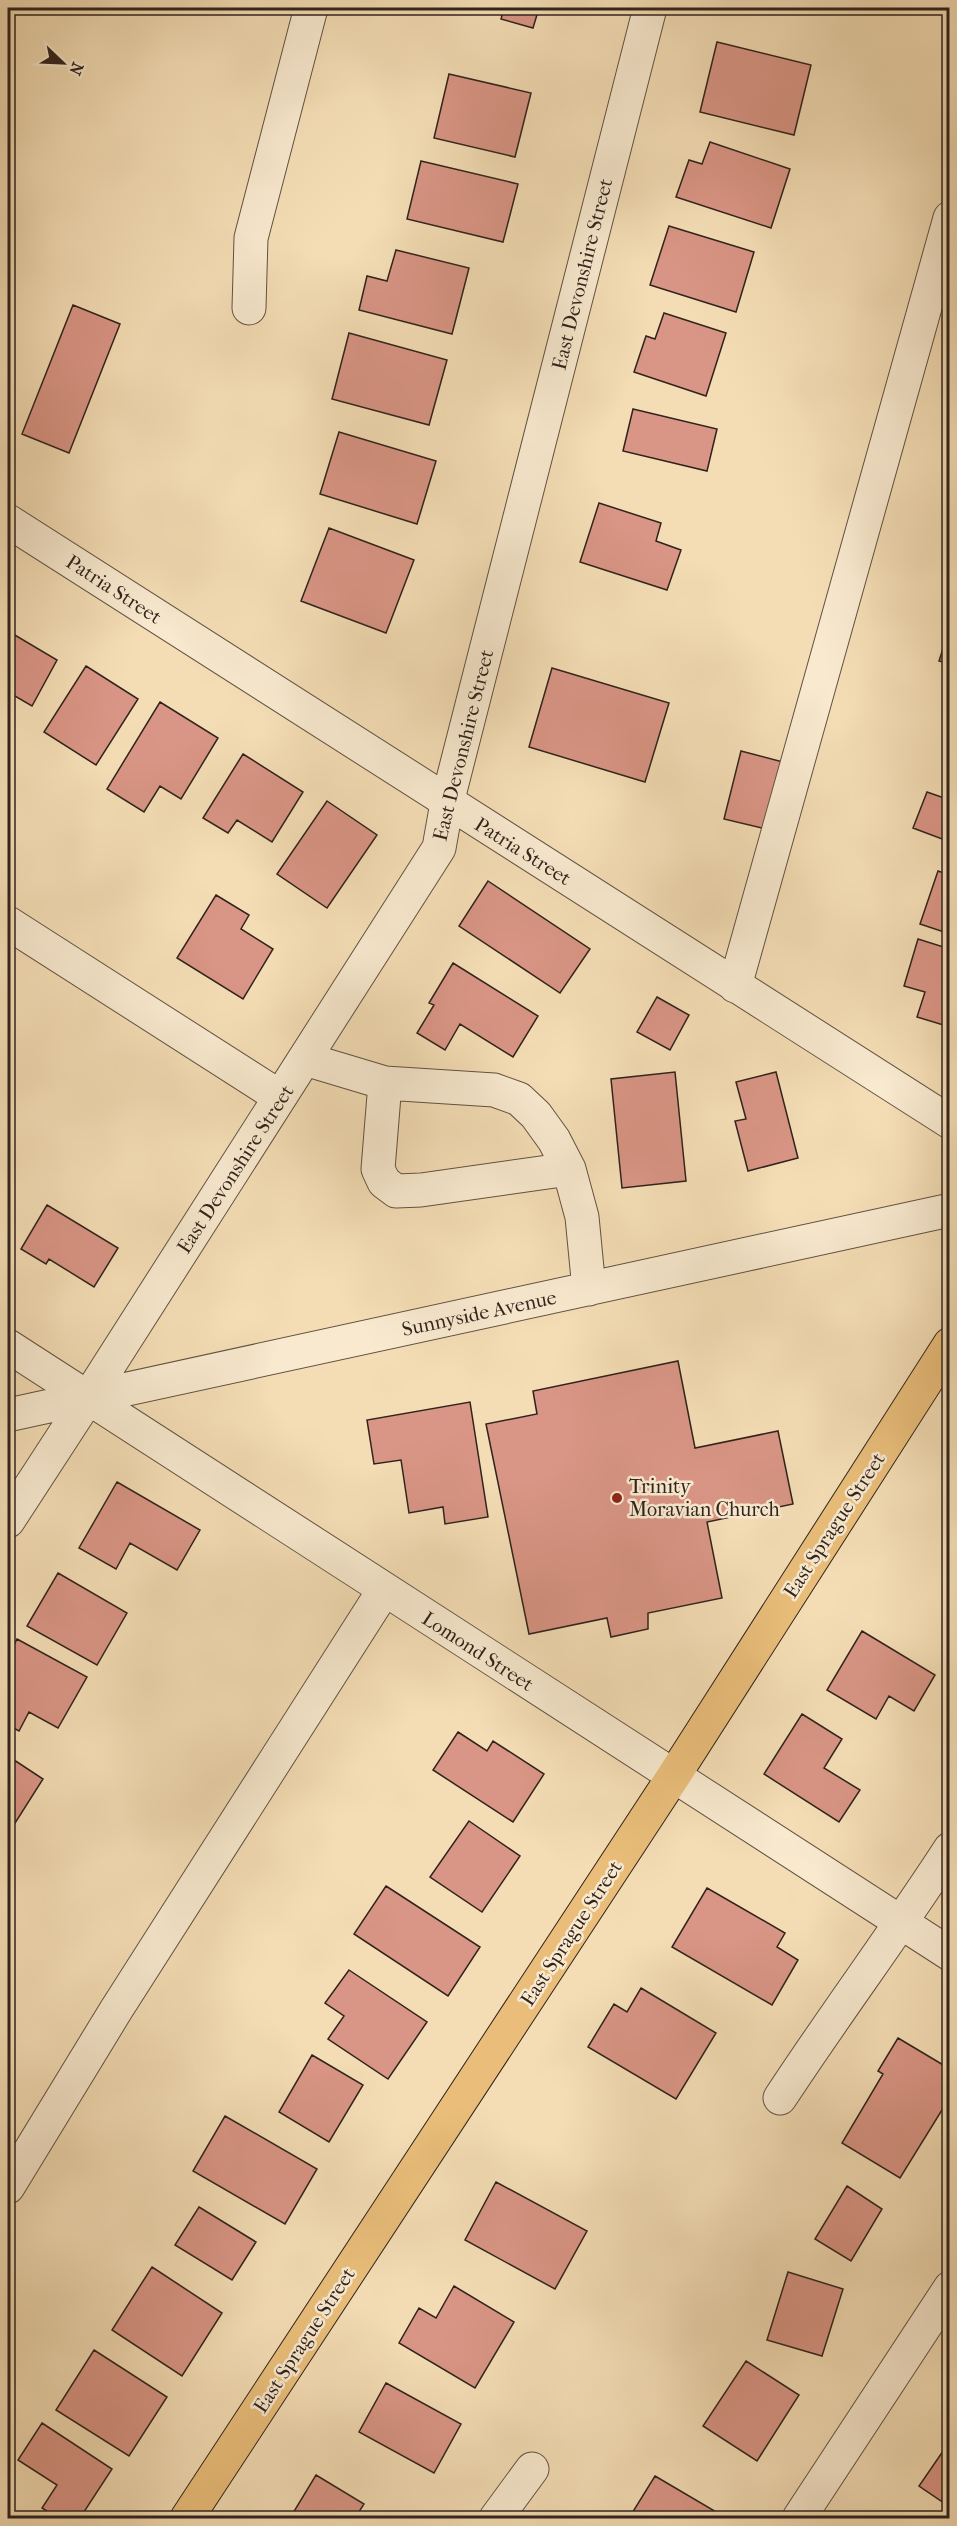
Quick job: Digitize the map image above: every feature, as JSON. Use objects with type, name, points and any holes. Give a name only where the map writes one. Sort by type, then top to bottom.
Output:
[{"type":"main road","name":"East Sprague Street","points":[[187,2518],[673,1777],[950,1344]]},
{"type":"street","name":"East Devonshire Street","points":[[8,1521],[439,848],[447,803],[650,8]]},
{"type":"street","points":[[249,308],[251,238],[304,10]]},
{"type":"street","points":[[735,986],[950,218]]},
{"type":"street","name":"Patria Street","points":[[8,521],[950,1122]]},
{"type":"street","points":[[8,923],[280,1097]]},
{"type":"street","points":[[304,1059],[385,1083],[494,1090],[519,1099],[536,1115],[554,1140],[568,1168],[582,1217],[589,1289]]},
{"type":"street","points":[[385,1083],[378,1169],[384,1182],[396,1191],[421,1190],[568,1168]]},
{"type":"street","name":"Sunnyside Avenue","points":[[8,1415],[950,1210]]},
{"type":"street","name":"Lomond Street","points":[[8,1346],[950,1954]]},
{"type":"street","points":[[8,2187],[116,2010],[384,1590]]},
{"type":"street","points":[[780,2098],[827,2027],[902,1923],[950,1849]]},
{"type":"street","points":[[799,2518],[950,2288]]},
{"type":"street","points":[[496,2518],[532,2469]]},
{"type":"building","points":[[504,8],[539,8],[533,28],[501,19]]},
{"type":"building","points":[[717,42],[811,65],[794,135],[700,112]]},
{"type":"building","points":[[449,74],[531,93],[515,157],[434,138]]},
{"type":"building","points":[[710,142],[790,169],[771,228],[676,197],[689,160],[702,164]]},
{"type":"building","points":[[421,161],[518,184],[503,242],[407,219]]},
{"type":"building","points":[[669,226],[754,252],[736,312],[650,285]]},
{"type":"building","points":[[396,250],[469,268],[452,334],[359,310],[367,276],[387,281]]},
{"type":"building","points":[[73,305],[120,324],[69,453],[22,434]]},
{"type":"building","points":[[664,313],[726,333],[706,396],[634,372],[646,336],[655,339]]},
{"type":"building","points":[[349,333],[447,360],[429,425],[332,399]]},
{"type":"building","points":[[633,409],[717,429],[707,471],[623,451]]},
{"type":"building","points":[[339,432],[436,461],[417,524],[320,494]]},
{"type":"building","points":[[599,503],[661,523],[656,541],[681,550],[667,590],[580,562]]},
{"type":"building","points":[[329,528],[414,560],[386,633],[301,601]]},
{"type":"building","points":[[950,627],[950,664],[939,661]]},
{"type":"building","points":[[8,631],[57,660],[32,706],[8,692]]},
{"type":"building","points":[[86,666],[138,699],[96,765],[44,732]]},
{"type":"building","points":[[552,668],[669,703],[645,782],[529,747]]},
{"type":"building","points":[[160,702],[218,738],[181,799],[160,786],[144,812],[107,789]]},
{"type":"building","points":[[741,751],[783,762],[766,829],[724,819]]},
{"type":"building","points":[[243,754],[303,792],[272,842],[237,820],[228,833],[203,818]]},
{"type":"building","points":[[927,792],[950,800],[950,842],[913,828]]},
{"type":"building","points":[[327,801],[377,835],[327,908],[277,874]]},
{"type":"building","points":[[938,871],[950,875],[950,934],[920,924]]},
{"type":"building","points":[[488,881],[590,949],[560,993],[459,926]]},
{"type":"building","points":[[216,895],[249,915],[241,929],[273,949],[243,999],[177,958]]},
{"type":"building","points":[[918,939],[950,949],[950,1027],[917,1017],[925,992],[904,986]]},
{"type":"building","points":[[453,963],[538,1016],[513,1057],[460,1024],[445,1050],[417,1033],[434,1005],[429,1003]]},
{"type":"building","points":[[657,997],[689,1015],[670,1050],[637,1032]]},
{"type":"building","points":[[675,1072],[686,1181],[622,1188],[611,1079]]},
{"type":"building","points":[[776,1072],[798,1158],[748,1171],[735,1121],[746,1119],[736,1082]]},
{"type":"building","points":[[47,1205],[118,1248],[94,1287],[49,1259],[46,1264],[21,1249]]},
{"type":"building","points":[[678,1361],[695,1448],[778,1431],[793,1504],[707,1522],[722,1598],[648,1613],[648,1629],[611,1637],[607,1618],[529,1634],[486,1424],[537,1414],[533,1391]]},
{"type":"building","points":[[470,1402],[488,1517],[445,1524],[443,1507],[409,1513],[401,1460],[374,1464],[367,1420]]},
{"type":"building","points":[[117,1482],[200,1530],[177,1570],[130,1543],[116,1569],[79,1548]]},
{"type":"building","points":[[58,1573],[127,1613],[97,1665],[27,1626]]},
{"type":"building","points":[[862,1631],[935,1675],[914,1711],[889,1696],[876,1719],[827,1690]]},
{"type":"building","points":[[17,1639],[87,1677],[58,1728],[29,1712],[19,1731],[8,1725],[8,1657]]},
{"type":"building","points":[[802,1714],[842,1739],[824,1768],[860,1790],[839,1822],[764,1774]]},
{"type":"building","points":[[458,1732],[487,1751],[493,1741],[544,1774],[513,1822],[433,1770]]},
{"type":"building","points":[[8,1756],[43,1779],[10,1831],[8,1829]]},
{"type":"building","points":[[469,1821],[520,1856],[482,1912],[430,1877]]},
{"type":"building","points":[[386,1886],[480,1947],[448,1996],[354,1934]]},
{"type":"building","points":[[707,1888],[785,1933],[777,1947],[798,1960],[772,2005],[672,1947]]},
{"type":"building","points":[[349,1970],[427,2022],[388,2079],[328,2039],[344,2016],[325,2003]]},
{"type":"building","points":[[641,1988],[716,2033],[676,2099],[588,2047],[614,2004],[627,2012]]},
{"type":"building","points":[[898,2038],[950,2069],[950,2097],[900,2178],[842,2143],[883,2074],[878,2071]]},
{"type":"building","points":[[312,2055],[363,2085],[329,2142],[279,2112]]},
{"type":"building","points":[[225,2116],[317,2169],[285,2224],[193,2171]]},
{"type":"building","points":[[496,2182],[587,2231],[555,2289],[465,2240]]},
{"type":"building","points":[[847,2186],[882,2209],[851,2261],[815,2239]]},
{"type":"building","points":[[199,2207],[256,2242],[232,2280],[175,2245]]},
{"type":"building","points":[[152,2267],[222,2313],[182,2376],[112,2330]]},
{"type":"building","points":[[788,2272],[843,2289],[822,2356],[767,2340]]},
{"type":"building","points":[[454,2286],[514,2322],[475,2388],[399,2343],[419,2308],[436,2318]]},
{"type":"building","points":[[94,2350],[167,2397],[129,2456],[56,2410]]},
{"type":"building","points":[[746,2361],[799,2395],[757,2461],[703,2426]]},
{"type":"building","points":[[386,2383],[461,2424],[434,2473],[359,2432]]},
{"type":"building","points":[[42,2423],[112,2469],[80,2518],[58,2518],[42,2508],[57,2485],[18,2460]]},
{"type":"building","points":[[950,2441],[950,2507],[919,2486]]},
{"type":"building","points":[[316,2475],[364,2504],[355,2518],[290,2518]]},
{"type":"building","points":[[655,2476],[718,2513],[715,2518],[629,2518]]},
{"type":"place","name":"Trinity Moravian Church","points":[[617,1498]]}]
